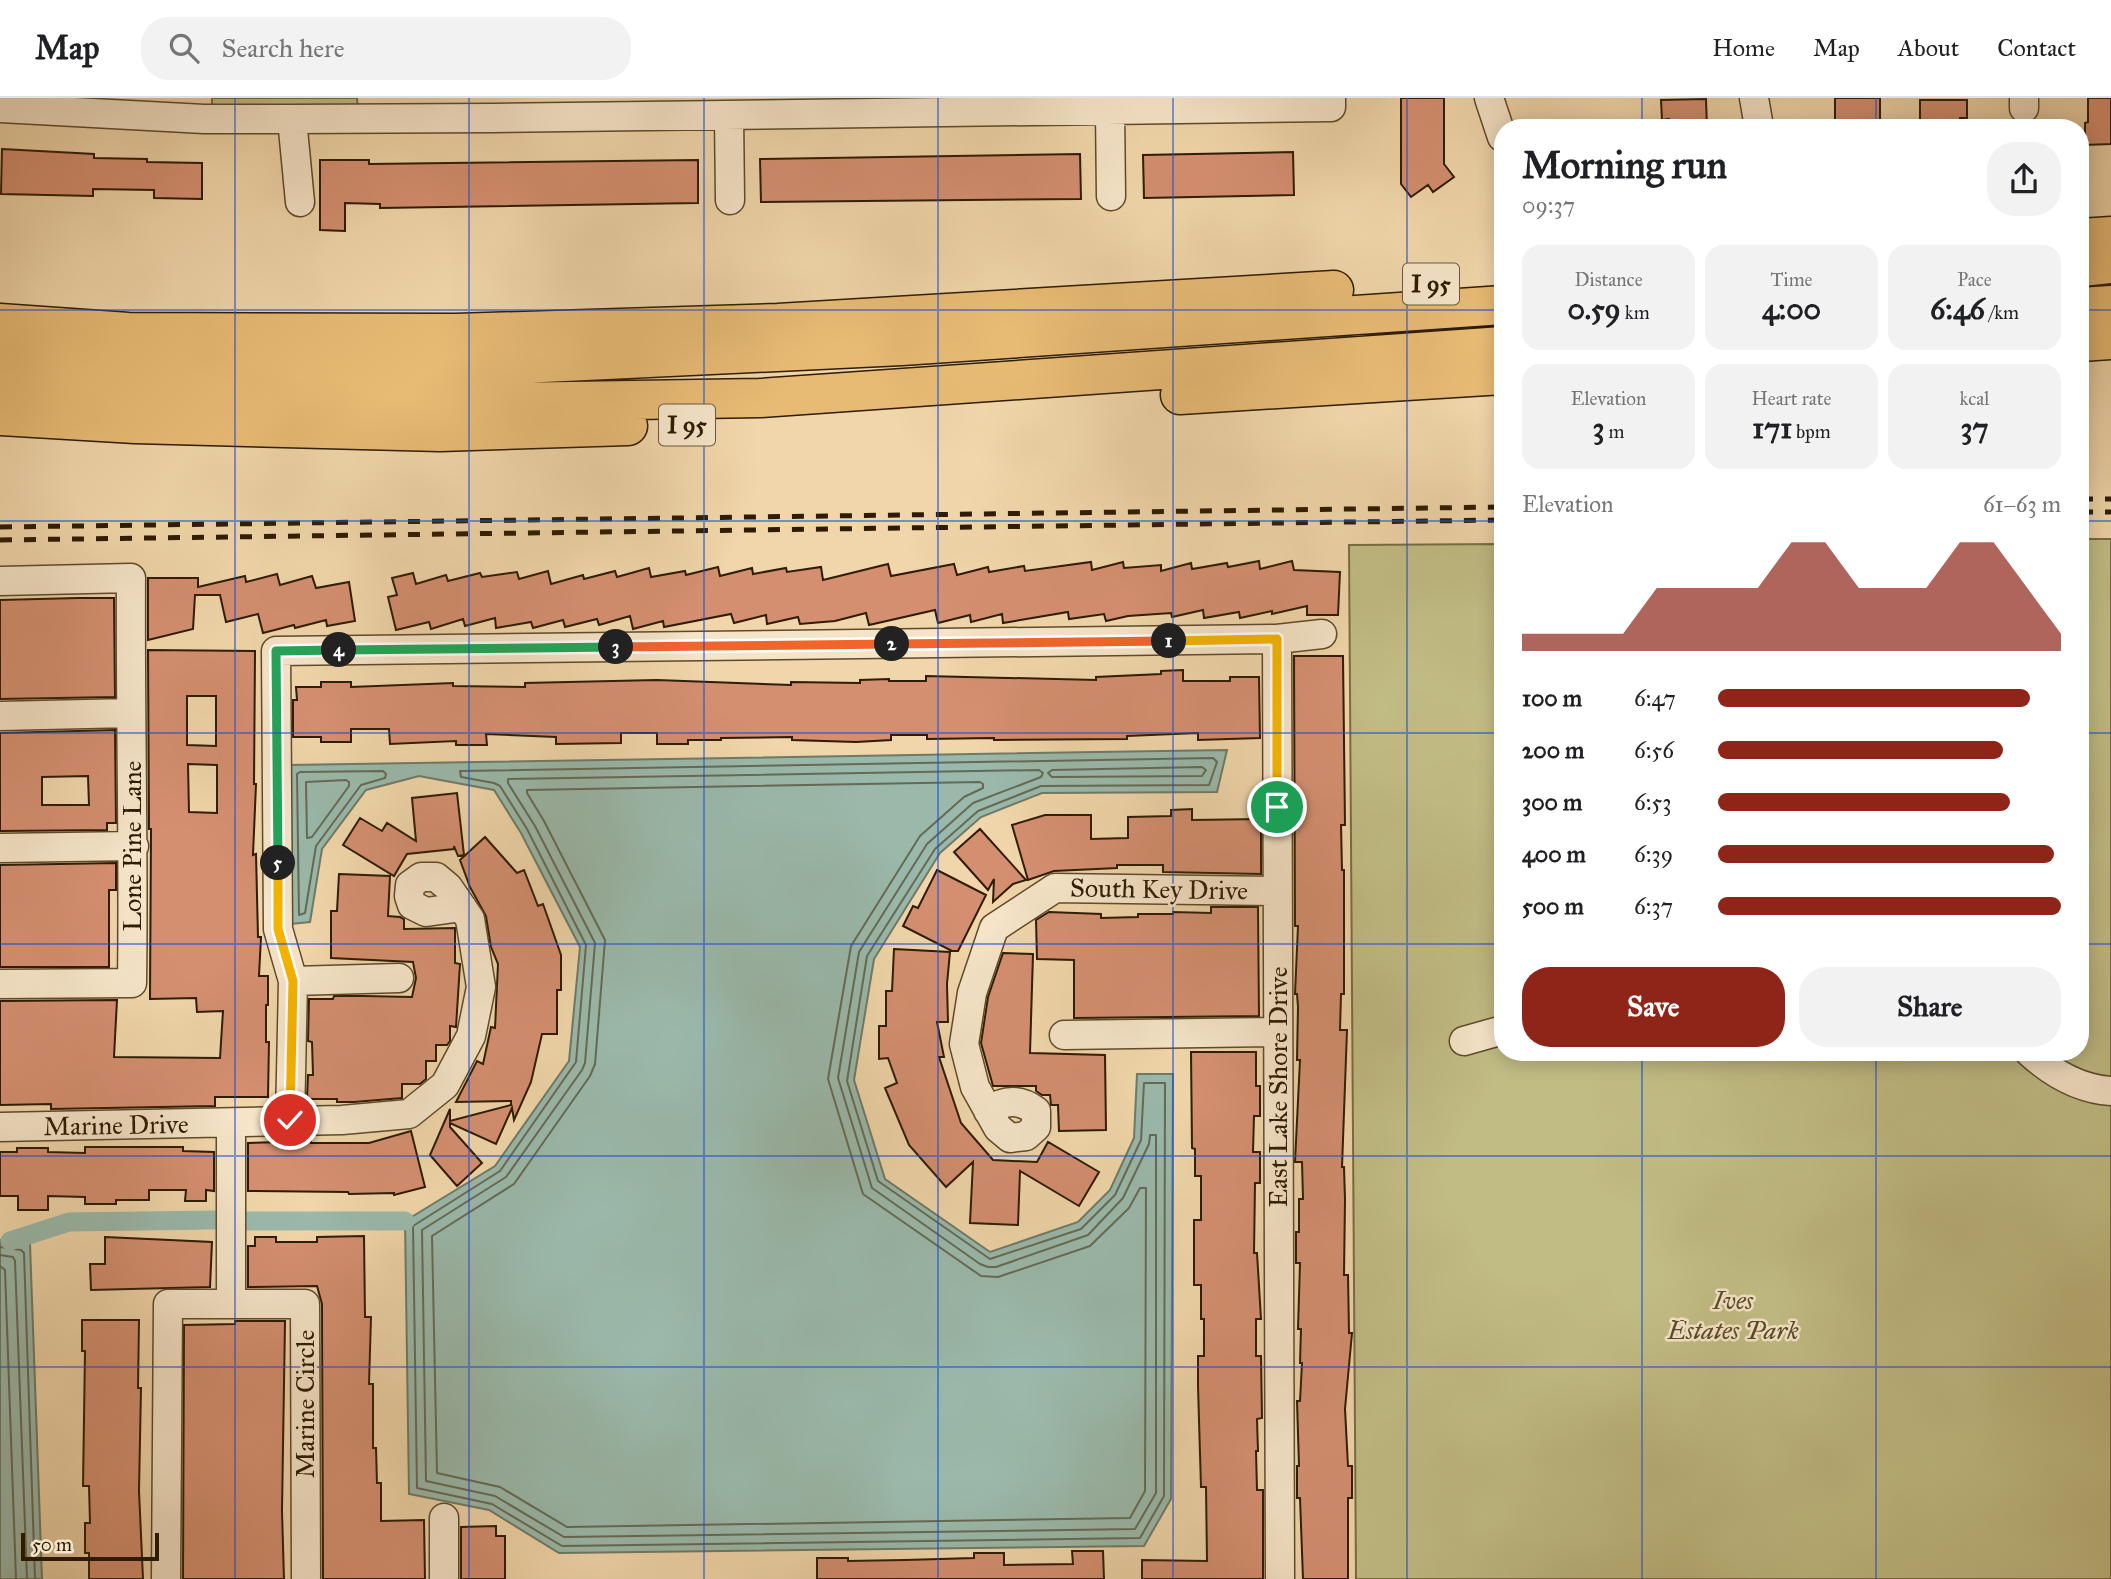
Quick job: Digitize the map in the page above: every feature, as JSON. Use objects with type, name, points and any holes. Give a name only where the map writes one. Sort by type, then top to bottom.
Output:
[{"type":"highway","points":[[2089,237],[2111,236]]},
{"type":"highway","points":[[2089,266],[2111,264]]},
{"type":"highway","name":"I 95","points":[[0,323],[128,332],[456,333],[778,323],[1494,280]]},
{"type":"highway","points":[[2089,306],[2111,305]]},
{"type":"highway","points":[[0,357],[124,364],[416,369],[902,346],[1494,306]]},
{"type":"highway","points":[[2089,341],[2111,340]]},
{"type":"highway","points":[[0,388],[374,404],[760,398],[1494,347]]},
{"type":"highway","name":"I 95","points":[[0,416],[135,424],[440,432],[757,423],[1494,376]]},
{"type":"street","points":[[1489,98],[1496,119]]},
{"type":"street","points":[[0,108],[204,108],[292,119],[493,108],[729,115],[1110,110],[1331,102]]},
{"type":"street","points":[[1110,110],[1111,196]]},
{"type":"street","points":[[729,115],[730,200]]},
{"type":"street","points":[[292,119],[300,202]]},
{"type":"street","name":"Lone Pine Lane","points":[[0,580],[131,578],[130,713],[134,846],[132,983],[0,985]]},
{"type":"street","points":[[290,1120],[293,981],[278,929],[276,651],[1277,639],[1322,634]]},
{"type":"street","name":"East Lake Shore Drive","points":[[1277,639],[1280,1579]]},
{"type":"street","points":[[0,716],[130,713]]},
{"type":"street","points":[[0,848],[134,846]]},
{"type":"street","name":"South Key Drive","points":[[988,1111],[975,1087],[964,1044],[972,993],[994,928],[1055,888],[1277,891]]},
{"type":"street","name":"Marine Drive","points":[[0,1127],[231,1124],[342,1120],[409,1114],[445,1085],[471,1037],[481,987],[470,919],[462,907]]},
{"type":"street","points":[[293,981],[399,978]]},
{"type":"street","points":[[1064,1035],[1279,1032]]},
{"type":"street","points":[[1464,1041],[1494,1033]]},
{"type":"street","points":[[2041,1061],[2062,1077],[2093,1090],[2111,1091]]},
{"type":"street","points":[[231,1124],[232,1304]]},
{"type":"street","name":"Marine Circle","points":[[166,1579],[168,1304],[305,1304],[306,1579]]},
{"type":"street","points":[[444,1518],[444,1579]]},
{"type":"green space","points":[[212,98],[357,98],[358,110],[212,108]]},
{"type":"green space","name":"Ives Estates Park","points":[[2089,539],[2111,539],[2111,1579],[1356,1579],[1349,545],[1494,544],[1494,1061],[2089,1061]]},
{"type":"water","points":[[1227,750],[1217,792],[1042,793],[981,817],[940,853],[874,959],[854,1080],[885,1179],[990,1252],[1078,1222],[1110,1190],[1134,1138],[1137,1074],[1173,1074],[1171,1499],[1144,1546],[559,1553],[489,1510],[409,1494],[405,1221],[495,1166],[569,1061],[580,947],[521,833],[494,790],[419,776],[366,790],[322,849],[310,922],[291,924],[289,765]]},
{"type":"water","points":[[0,1240],[30,1244],[42,1579],[0,1579]]},
{"type":"building","points":[[1401,98],[1444,98],[1444,164],[1454,177],[1433,192],[1428,185],[1411,197],[1401,184]]},
{"type":"building","points":[[1835,98],[1880,98],[1880,119],[1835,119]]},
{"type":"building","points":[[2088,98],[2111,98],[2111,144],[2089,145]]},
{"type":"building","points":[[1706,99],[1707,119],[1662,119],[1661,100]]},
{"type":"building","points":[[1920,100],[1967,100],[1967,118],[1920,119]]},
{"type":"building","points":[[2,149],[94,154],[94,158],[147,159],[147,162],[202,163],[202,199],[154,198],[154,190],[93,189],[93,196],[1,194]]},
{"type":"building","points":[[1293,152],[1294,195],[1144,198],[1143,155]]},
{"type":"building","points":[[1080,154],[1081,199],[761,202],[760,159]]},
{"type":"building","points":[[320,160],[369,160],[369,164],[698,160],[698,203],[380,208],[380,204],[345,203],[345,231],[320,230]]},
{"type":"building","points":[[1259,561],[1260,569],[1292,561],[1294,570],[1340,572],[1338,615],[1307,615],[1307,606],[1240,618],[1239,612],[1204,618],[1203,610],[1172,617],[1171,613],[1128,616],[1106,621],[1104,614],[1069,619],[1068,612],[1003,623],[1002,614],[971,622],[970,615],[938,623],[935,610],[869,625],[866,613],[835,621],[800,624],[798,617],[767,624],[766,615],[734,623],[731,614],[664,627],[663,621],[633,629],[630,616],[599,625],[597,619],[565,627],[563,620],[533,628],[531,622],[496,628],[495,618],[465,626],[463,619],[431,629],[429,622],[396,630],[388,597],[397,595],[392,578],[413,573],[416,584],[446,575],[448,581],[480,573],[482,577],[517,572],[519,579],[548,571],[551,584],[583,575],[584,579],[615,571],[617,577],[649,568],[651,577],[685,571],[686,575],[718,567],[720,576],[752,568],[753,574],[786,568],[787,572],[821,567],[823,580],[888,564],[891,576],[954,564],[957,575],[988,567],[989,572],[1024,566],[1025,571],[1091,562],[1092,570],[1123,562],[1124,568],[1161,565],[1161,571],[1191,563],[1192,569],[1227,563],[1228,567]]},
{"type":"building","points":[[277,574],[280,585],[312,576],[316,588],[349,582],[355,621],[327,626],[326,620],[263,633],[258,614],[226,622],[220,595],[195,595],[193,629],[148,640],[148,578],[198,578],[198,587],[245,576],[246,582]]},
{"type":"building","points":[[114,598],[115,697],[0,699],[0,600]]},
{"type":"building","points":[[148,650],[255,651],[256,784],[253,855],[256,854],[258,937],[261,937],[259,976],[268,976],[268,1097],[215,1097],[215,1106],[51,1109],[51,1104],[0,1105],[0,1001],[117,1000],[114,1057],[220,1058],[223,1011],[197,1012],[196,998],[150,999]],"holes":[[[187,696],[216,696],[216,746],[187,745]],[[188,764],[217,765],[217,813],[189,812]]]},
{"type":"building","points":[[1294,656],[1343,656],[1345,825],[1341,825],[1344,870],[1344,994],[1341,994],[1340,1030],[1347,1030],[1342,1167],[1345,1199],[1344,1275],[1348,1275],[1349,1333],[1352,1333],[1345,1409],[1348,1466],[1352,1466],[1352,1498],[1348,1498],[1348,1579],[1303,1579],[1300,1498],[1297,1498],[1297,1401],[1300,1401],[1302,1363],[1301,1329],[1298,1329],[1300,1263],[1296,1263],[1296,1232],[1299,1232],[1299,1199],[1303,1199],[1302,1162],[1295,1162],[1300,1060],[1297,1060],[1298,1007],[1295,994],[1298,926],[1295,926]]},
{"type":"building","points":[[1183,670],[1183,681],[1230,681],[1230,677],[1259,677],[1260,738],[1198,740],[1198,733],[1127,736],[1127,739],[994,740],[927,739],[927,735],[891,735],[891,740],[856,742],[792,740],[792,737],[721,738],[688,740],[688,744],[657,744],[657,733],[621,733],[621,743],[556,744],[556,737],[486,734],[487,745],[456,745],[456,741],[390,744],[389,729],[351,729],[351,742],[321,742],[321,737],[293,737],[293,700],[297,700],[296,687],[321,687],[321,682],[351,682],[351,687],[453,683],[453,686],[525,687],[525,683],[657,680],[791,685],[791,682],[860,683],[860,680],[889,679],[926,681],[926,676],[1096,680],[1096,677],[1161,674],[1161,671]]},
{"type":"building","points":[[115,730],[116,823],[107,823],[107,830],[0,831],[0,733]],"holes":[[[88,776],[89,805],[42,805],[42,777]]]},
{"type":"building","points":[[457,793],[464,855],[458,856],[454,846],[454,849],[407,854],[394,876],[343,845],[360,818],[382,831],[387,823],[416,841],[412,798]]},
{"type":"building","points":[[1192,809],[1192,820],[1261,819],[1261,874],[1163,872],[1163,865],[1117,865],[1117,868],[1054,871],[1028,880],[1012,825],[1045,815],[1091,815],[1091,839],[1128,838],[1128,817],[1171,816],[1171,810]]},
{"type":"building","points":[[980,829],[1026,880],[1013,884],[993,902],[994,879],[988,890],[954,852]]},
{"type":"building","points":[[485,837],[517,873],[524,870],[538,906],[543,904],[561,955],[561,990],[557,990],[557,1034],[542,1034],[531,1082],[514,1120],[512,1108],[496,1144],[450,1123],[450,1127],[482,1163],[457,1186],[430,1155],[450,1109],[450,1121],[511,1105],[511,1101],[456,1102],[477,1061],[483,1064],[491,1027],[495,1028],[498,964],[491,947],[486,916],[470,887],[460,860]]},
{"type":"building","points":[[116,863],[116,890],[109,890],[109,967],[0,967],[0,865]]},
{"type":"building","points":[[937,870],[986,895],[958,951],[952,951],[903,926],[913,906],[918,908]]},
{"type":"building","points":[[339,874],[390,876],[388,916],[404,919],[404,929],[455,928],[455,963],[460,964],[456,1027],[450,1026],[450,1041],[447,1045],[436,1045],[436,1061],[426,1061],[426,1079],[420,1084],[402,1084],[402,1098],[354,1102],[307,1099],[308,1075],[313,1075],[312,1042],[308,1041],[309,999],[333,999],[334,996],[412,997],[416,978],[413,962],[331,958],[331,911],[337,911]]},
{"type":"building","points":[[1211,907],[1258,907],[1259,1016],[1074,1018],[1074,960],[1037,959],[1036,920],[1049,912],[1101,914],[1101,918],[1138,917],[1138,914],[1173,912],[1211,913]]},
{"type":"building","points":[[894,949],[950,952],[948,1022],[937,1022],[944,1057],[939,1057],[961,1123],[993,1160],[1037,1162],[1048,1142],[1099,1172],[1079,1206],[1020,1171],[1018,1225],[970,1223],[973,1162],[946,1187],[909,1145],[885,1088],[897,1083],[888,1058],[879,1059],[879,1026],[886,1026],[886,991],[892,991]]},
{"type":"building","points":[[1003,953],[1033,954],[1030,1053],[1105,1055],[1106,1130],[1059,1131],[1058,1105],[1051,1105],[1050,1095],[1042,1095],[1036,1091],[1036,1086],[993,1086],[981,1043],[988,997]]},
{"type":"building","points":[[1191,1052],[1256,1052],[1256,1086],[1260,1086],[1260,1116],[1254,1116],[1253,1152],[1260,1152],[1260,1183],[1255,1183],[1254,1253],[1257,1253],[1261,1319],[1256,1319],[1256,1356],[1261,1356],[1262,1418],[1257,1419],[1256,1451],[1257,1490],[1263,1490],[1263,1579],[1142,1579],[1142,1560],[1207,1561],[1206,1487],[1201,1487],[1198,1386],[1198,1356],[1204,1356],[1204,1319],[1201,1319],[1201,1285],[1194,1285],[1194,1220],[1201,1220],[1201,1176],[1195,1176],[1195,1149],[1192,1148]]},
{"type":"building","points":[[411,1131],[425,1187],[394,1195],[248,1191],[248,1143],[281,1142],[281,1138],[311,1137],[311,1143],[369,1143]]},
{"type":"building","points":[[85,1147],[183,1147],[183,1151],[214,1152],[214,1191],[206,1190],[206,1201],[185,1201],[186,1190],[149,1190],[149,1200],[116,1200],[116,1204],[85,1204],[85,1197],[48,1196],[48,1210],[18,1210],[18,1196],[0,1196],[0,1152],[17,1152],[17,1148],[48,1148],[48,1152],[85,1153]]},
{"type":"building","points":[[364,1236],[365,1317],[371,1317],[369,1384],[373,1384],[373,1448],[376,1448],[377,1483],[381,1483],[381,1521],[424,1520],[425,1579],[323,1579],[322,1304],[317,1286],[248,1287],[248,1246],[255,1246],[255,1237],[276,1237],[276,1242],[317,1242],[317,1237]]},
{"type":"building","points":[[105,1237],[212,1242],[210,1287],[91,1290],[90,1264],[105,1264]]},
{"type":"building","points":[[82,1320],[139,1320],[139,1491],[143,1579],[89,1579],[89,1553],[85,1553],[85,1523],[90,1523],[89,1486],[83,1486],[85,1351],[82,1351]]},
{"type":"building","points":[[235,1321],[285,1321],[282,1511],[284,1579],[183,1579],[184,1325],[235,1324]]},
{"type":"building","points":[[496,1526],[496,1536],[505,1536],[505,1579],[461,1579],[461,1527]]},
{"type":"building","points":[[1072,1551],[1103,1551],[1104,1579],[817,1579],[817,1558],[848,1558],[848,1561],[905,1560],[974,1558],[974,1553],[1004,1553],[1004,1565],[1073,1564]]},
{"type":"waterway","points":[[10,1241],[69,1222],[215,1220]]},
{"type":"waterway","points":[[245,1221],[405,1221]]},
{"type":"railway","points":[[2089,499],[2111,499]]},
{"type":"railway","points":[[0,527],[1494,507]]},
{"type":"railway","points":[[2089,512],[2111,512]]},
{"type":"railway","points":[[0,540],[1494,520]]},
{"type":"route","points":[[290,1120],[293,981],[278,929],[276,651],[1277,639],[1277,807]]}]
